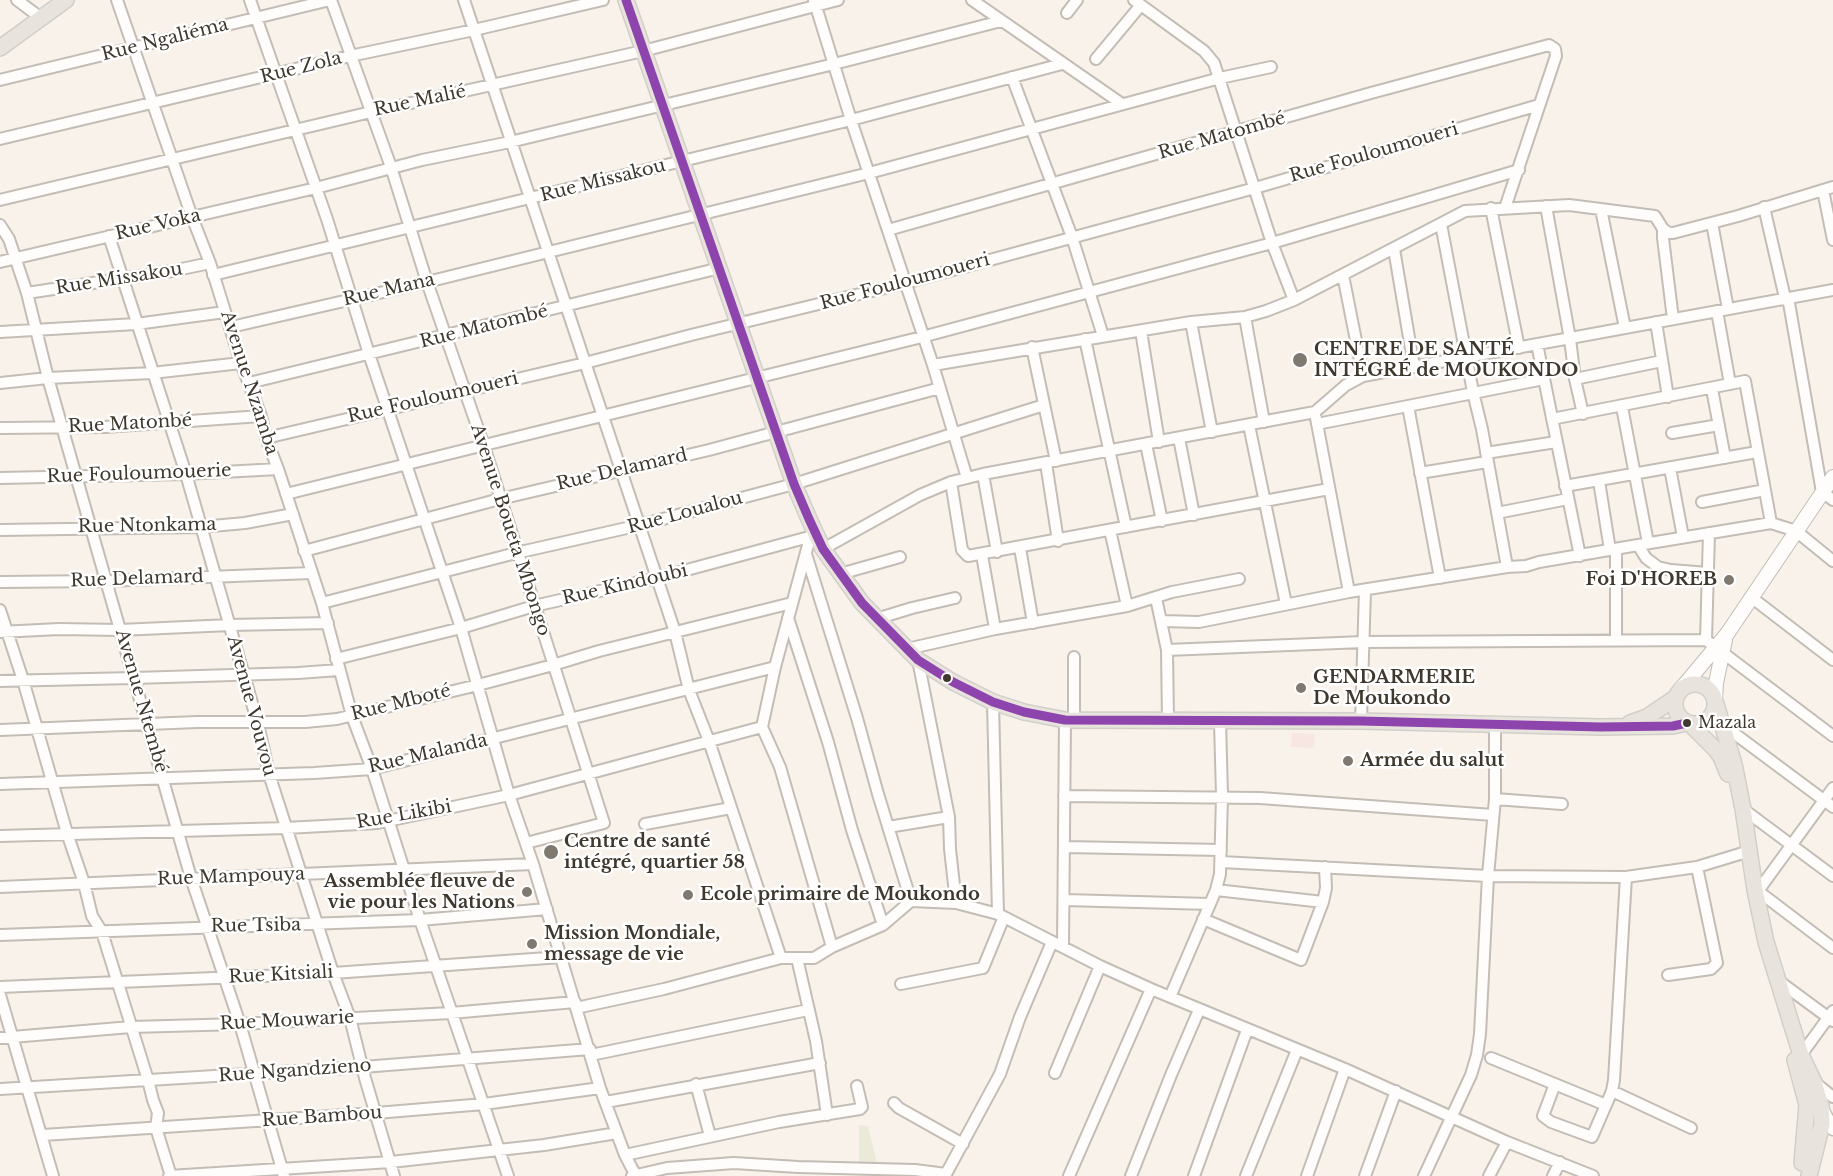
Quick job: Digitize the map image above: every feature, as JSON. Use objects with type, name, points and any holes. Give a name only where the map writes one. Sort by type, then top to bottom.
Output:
[{"type":"main road","points":[[0,48],[66,0]]},
{"type":"main road","points":[[626,0],[811,533],[876,619],[913,654],[953,682],[993,702],[1024,712],[1069,720],[1619,727],[1698,725],[1708,720],[1713,714],[1715,702],[1714,646]]},
{"type":"main road","points":[[1809,1176],[1827,1126],[1817,1104],[1802,1082],[1761,945],[1737,811],[1727,770],[1716,750],[1677,715],[1674,707],[1678,694],[1714,646],[1727,634],[1796,531],[1828,496],[1833,477]]},
{"type":"main road","points":[[1619,727],[1647,717],[1692,684],[1704,686],[1713,694],[1723,725],[1743,809],[1756,890],[1776,978],[1801,1055],[1814,1082],[1817,1104],[1800,1176]]},
{"type":"street","points":[[17,0],[41,18]]},
{"type":"street","name":"Avenue Nzamba","points":[[117,0],[210,263],[241,363],[261,416],[266,438],[322,603],[352,716],[372,769],[435,966],[508,1176]]},
{"type":"street","points":[[250,0],[316,188],[461,628],[509,795],[562,957],[600,1088],[635,1176],[667,1168],[734,1163],[915,1170],[943,1174],[948,1171],[1000,1074],[1020,1017],[1052,942]]},
{"type":"street","name":"Rue Ngaliéma","points":[[0,80],[330,0]]},
{"type":"street","name":"Avenue Boueta Mbongo","points":[[330,0],[391,167],[427,282],[484,446],[516,553],[604,823],[526,843]]},
{"type":"street","points":[[464,0],[640,525],[675,632],[689,690],[709,741],[780,958]]},
{"type":"street","name":"Rue Zola","points":[[0,139],[350,56],[603,0]]},
{"type":"street","name":"Rue Malié","points":[[0,200],[371,112],[643,51],[815,3],[838,0]]},
{"type":"street","points":[[972,0],[1122,104]]},
{"type":"street","points":[[1067,13],[1077,0]]},
{"type":"street","points":[[815,3],[851,120],[933,365],[967,478]]},
{"type":"street","points":[[1096,59],[1137,3],[1209,56],[1220,78],[1272,243],[1294,300]]},
{"type":"street","name":"Rue Voka","points":[[0,262],[316,188],[391,167],[510,142],[834,64],[1001,21]]},
{"type":"street","name":"Rue Matombé","points":[[888,230],[1549,45],[1555,49],[1556,56],[1539,105]]},
{"type":"street","name":"Rue Missakou","points":[[213,275],[851,120],[1062,63]]},
{"type":"street","name":"Rue Mana","points":[[231,327],[427,282],[869,173],[1220,78],[1271,67]]},
{"type":"street","points":[[1012,77],[1072,237],[1103,336]]},
{"type":"street","points":[[1505,208],[1539,105]]},
{"type":"street","name":"Rue Fouloumoueri","points":[[266,438],[585,363],[905,283],[1255,188],[1539,105]]},
{"type":"street","points":[[286,494],[922,337],[1272,243],[1519,170]]},
{"type":"street","points":[[1833,175],[1833,181]]},
{"type":"street","points":[[933,365],[1191,322],[1245,317],[1266,311],[1294,300],[1465,211],[1569,205],[1655,216],[1663,229],[1673,233],[1828,188],[1833,240]]},
{"type":"street","points":[[1546,206],[1583,414]]},
{"type":"street","points":[[1764,207],[1785,298],[1789,303],[1828,496]]},
{"type":"street","points":[[1491,208],[1519,348]]},
{"type":"street","points":[[1601,209],[1624,328]]},
{"type":"street","points":[[1712,223],[1728,309]]},
{"type":"street","points":[[1441,224],[1507,567]]},
{"type":"street","name":"Avenue Ntembé","points":[[0,225],[9,239],[27,293],[90,528],[191,878],[240,1024],[283,1172]]},
{"type":"street","points":[[1663,229],[1673,319]]},
{"type":"street","name":"Avenue Vouvou","points":[[109,236],[186,474],[258,723],[269,774],[333,973],[350,1018],[394,1176]]},
{"type":"street","points":[[1394,249],[1414,367]]},
{"type":"street","name":"Rue Missakou","points":[[27,293],[210,263]]},
{"type":"street","name":"Rue Matombé","points":[[249,383],[720,268]]},
{"type":"street","points":[[1343,275],[1363,376]]},
{"type":"street","points":[[823,549],[920,495],[951,482],[983,474],[1315,412],[1346,385],[1363,376],[1833,290]]},
{"type":"street","points":[[1717,311],[1730,384]]},
{"type":"street","points":[[0,332],[136,324],[225,312]]},
{"type":"street","points":[[1245,317],[1264,422]]},
{"type":"street","points":[[1191,322],[1212,432]]},
{"type":"street","points":[[1656,322],[1668,397]]},
{"type":"street","points":[[1141,331],[1159,442]]},
{"type":"street","points":[[1085,339],[1126,527]]},
{"type":"street","points":[[1537,344],[1580,556]]},
{"type":"street","points":[[1032,347],[1044,405],[1058,541]]},
{"type":"street","points":[[1575,379],[1662,362]]},
{"type":"street","points":[[0,383],[48,378],[152,373],[241,363]]},
{"type":"street","points":[[1317,424],[1544,379]]},
{"type":"street","points":[[1552,419],[1745,381],[1771,523]]},
{"type":"street","name":"Rue Delamard","points":[[304,551],[500,499],[710,450],[940,388]]},
{"type":"street","points":[[1712,389],[1725,458]]},
{"type":"street","name":"Rue Loualou","points":[[322,603],[516,553],[640,525],[794,484],[1044,405]]},
{"type":"street","points":[[1408,406],[1440,578]]},
{"type":"street","points":[[1622,407],[1646,558],[1658,567],[1708,573]]},
{"type":"street","points":[[1315,412],[1349,592]]},
{"type":"street","name":"Rue Matonbé","points":[[0,428],[105,427],[261,416]]},
{"type":"street","points":[[1249,425],[1286,604]]},
{"type":"street","points":[[1672,433],[1719,425]]},
{"type":"street","points":[[1179,438],[1194,515]]},
{"type":"street","points":[[1420,473],[1556,442]]},
{"type":"street","points":[[1146,444],[1162,521]]},
{"type":"street","points":[[1565,486],[1757,452]]},
{"type":"street","points":[[1670,468],[1683,537]]},
{"type":"street","name":"Rue Fouloumouerie","points":[[0,478],[186,474],[278,469]]},
{"type":"street","points":[[983,474],[997,552]]},
{"type":"street","points":[[1599,481],[1613,549],[1616,641]]},
{"type":"street","points":[[951,482],[962,550],[969,556],[1329,489]]},
{"type":"street","points":[[1702,502],[1765,490]]},
{"type":"street","points":[[1497,513],[1568,499]]},
{"type":"street","name":"Rue Ntonkama","points":[[0,530],[201,527],[245,523],[293,514]]},
{"type":"street","points":[[1162,621],[1199,622],[1349,592],[1526,566],[1771,523],[1796,531],[1833,561]]},
{"type":"street","points":[[1110,530],[1127,606]]},
{"type":"street","points":[[811,533],[775,667],[762,727],[780,766],[832,947]]},
{"type":"street","name":"Rue Kindoubi","points":[[0,681],[243,675],[338,664],[534,606],[657,578],[811,533]]},
{"type":"street","points":[[1709,533],[1708,573],[1714,646]]},
{"type":"street","points":[[1020,548],[1033,623]]},
{"type":"street","points":[[806,553],[911,901],[956,903],[1001,915],[1100,966],[1170,998],[1345,1069],[1507,1142],[1593,1176]]},
{"type":"street","points":[[982,555],[995,629]]},
{"type":"street","points":[[840,574],[900,557]]},
{"type":"street","name":"Rue Delamard","points":[[0,582],[105,581],[311,573]]},
{"type":"street","points":[[956,903],[949,817],[913,654],[995,629],[1127,606],[1172,592],[1239,579]]},
{"type":"street","points":[[1360,722],[1365,590]]},
{"type":"street","points":[[1751,597],[1833,660]]},
{"type":"street","points":[[876,619],[955,598]]},
{"type":"street","points":[[1156,598],[1167,650],[1168,720]]},
{"type":"street","name":"Rue Mboté","points":[[0,730],[197,723],[305,722],[352,716],[792,603]]},
{"type":"street","points":[[0,610],[3,632],[23,680],[92,916],[102,932],[158,1113],[156,1128],[170,1176],[283,1172],[391,1162],[544,1145],[617,1133]]},
{"type":"street","points":[[788,618],[825,731],[852,830],[883,925]]},
{"type":"street","points":[[3,632],[328,623]]},
{"type":"street","points":[[1167,650],[1363,642],[1616,641],[1714,646],[1833,736]]},
{"type":"street","points":[[1064,947],[1064,796],[1074,657]]},
{"type":"street","name":"Rue Malanda","points":[[0,784],[372,769],[775,667]]},
{"type":"street","points":[[901,984],[983,968],[1001,915],[993,702]]},
{"type":"street","points":[[1170,998],[1216,890],[1221,862],[1220,722]]},
{"type":"street","points":[[1424,1176],[1472,1075],[1477,1055],[1495,799],[1495,725]]},
{"type":"street","points":[[1723,725],[1829,804]]},
{"type":"street","name":"Rue Likibi","points":[[0,836],[286,828],[388,821],[509,795],[762,727]]},
{"type":"street","points":[[1833,788],[1829,804],[1791,844],[1756,890],[1833,948]]},
{"type":"street","points":[[1064,796],[1222,796],[1493,815]]},
{"type":"street","points":[[1495,799],[1562,804]]},
{"type":"street","points":[[645,824],[731,808]]},
{"type":"street","points":[[1743,809],[1833,876]]},
{"type":"street","points":[[888,827],[949,817]]},
{"type":"street","points":[[1065,848],[1221,850]]},
{"type":"street","points":[[1221,862],[1488,876],[1626,877],[1697,867],[1743,853]]},
{"type":"street","name":"Rue Mampouya","points":[[0,887],[533,864]]},
{"type":"street","points":[[1203,919],[1299,960],[1302,959],[1323,903],[1326,888],[1325,867]]},
{"type":"street","points":[[1668,975],[1711,969],[1717,963],[1697,867]]},
{"type":"street","points":[[1555,1084],[1543,1114],[1544,1118],[1591,1138],[1612,1091],[1617,1047],[1626,877]]},
{"type":"street","points":[[1216,890],[1323,903]]},
{"type":"street","points":[[1065,900],[1210,904]]},
{"type":"street","name":"Rue Mouwarie","points":[[0,1038],[131,1028],[576,1005],[664,989],[780,958],[814,958],[832,947],[883,925],[911,901]]},
{"type":"street","name":"Rue Tsiba","points":[[0,935],[318,925],[420,920],[547,909]]},
{"type":"street","name":"Rue Kitsiali","points":[[0,987],[333,973],[562,957]]},
{"type":"street","points":[[797,958],[820,1063],[827,1115]]},
{"type":"street","points":[[1055,1073],[1100,966]]},
{"type":"street","points":[[1776,978],[1831,1016],[1801,1055]]},
{"type":"street","points":[[1069,1176],[1151,989]]},
{"type":"street","points":[[0,994],[43,1135],[53,1176]]},
{"type":"street","name":"Rue Ngandzieno","points":[[0,1089],[591,1052],[808,1010]]},
{"type":"street","points":[[1131,1176],[1199,1010]]},
{"type":"street","points":[[1194,1176],[1247,1030]]},
{"type":"street","points":[[1246,1176],[1297,1050]]},
{"type":"street","points":[[1491,1058],[1606,1105]]},
{"type":"street","points":[[606,1102],[820,1063]]},
{"type":"street","points":[[1307,1176],[1345,1069]]},
{"type":"street","points":[[696,1084],[710,1136]]},
{"type":"street","points":[[625,1155],[779,1122],[861,1108],[857,1086]]},
{"type":"street","name":"Rue Bambou","points":[[43,1135],[484,1104],[600,1088]]},
{"type":"street","points":[[1365,1176],[1396,1091]]},
{"type":"street","points":[[1612,1091],[1690,1128]]},
{"type":"street","points":[[894,1103],[963,1144]]},
{"type":"street","points":[[1827,1126],[1833,1138]]},
{"type":"street","points":[[1489,1176],[1507,1142]]},
{"type":"street","points":[[1553,1176],[1560,1162]]},
{"type":"shaded area","points":[[1292,733],[1315,734],[1314,748],[1291,747]]},
{"type":"green space","points":[[859,1125],[868,1126],[879,1172],[937,1176],[859,1176]]},
{"type":"transit line","points":[[626,0],[794,484],[809,519],[823,549],[862,603],[918,660],[953,682],[993,702],[1024,712],[1065,720],[1361,721],[1601,727],[1673,726],[1687,723]]},
{"type":"place","name":"CENTRE DE SANTÉ INTÉGRÉ de MOUKONDO","points":[[1300,360]]},
{"type":"place","name":"Foi D'HOREB","points":[[1729,580]]},
{"type":"place","name":"GENDARMERIE De Moukondo","points":[[1301,688]]},
{"type":"place","name":"Mazala","points":[[1687,723]]},
{"type":"place","name":"Armée du salut","points":[[1348,761]]},
{"type":"place","name":"Centre de santé intégré, quartier 58","points":[[551,852]]},
{"type":"place","name":"Assemblée fleuve de vie pour les Nations","points":[[527,892]]},
{"type":"place","name":"Ecole primaire de Moukondo","points":[[688,895]]},
{"type":"place","name":"Mission Mondiale, message de vie","points":[[532,944]]}]
